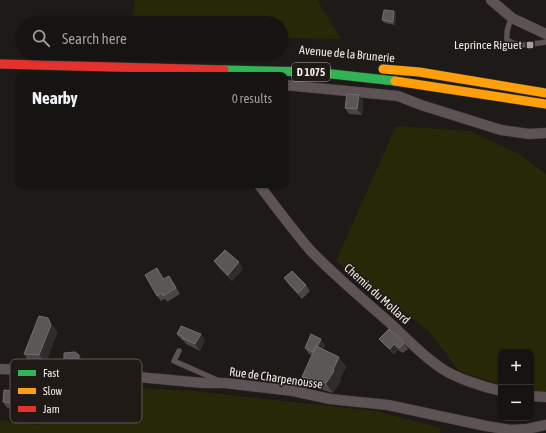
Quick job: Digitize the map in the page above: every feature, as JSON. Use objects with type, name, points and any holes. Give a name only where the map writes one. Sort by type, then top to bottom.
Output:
[{"type":"main road","name":"D 1075","points":[[0,63],[61,60]]},
{"type":"main road","name":"D 1075","points":[[0,63],[74,67],[314,72],[420,84],[546,104]]},
{"type":"main road","points":[[74,67],[95,72]]},
{"type":"main road","name":"Avenue de la Brunerie","points":[[372,68],[419,72],[546,93]]},
{"type":"street","points":[[490,0],[512,18],[546,34]]},
{"type":"street","points":[[288,85],[398,96],[501,130],[529,134],[546,133]]},
{"type":"street","name":"Chemin du Mollard","points":[[262,188],[283,217],[310,250],[349,288],[426,356],[442,369],[474,383],[498,390]]},
{"type":"street","name":"Rue de Charpenousse","points":[[0,369],[10,369]]},
{"type":"street","name":"Rue de Charpenousse","points":[[142,377],[203,383],[224,383],[293,391],[330,399],[388,405],[511,430],[527,429],[546,425]]},
{"type":"street","points":[[534,396],[546,397]]},
{"type":"lane","points":[[512,18],[507,27],[507,40],[514,44],[530,45],[546,42]]},
{"type":"lane","points":[[179,351],[174,361],[224,383]]},
{"type":"shaded area","points":[[135,0],[317,0],[341,39],[288,38],[288,16],[133,16]]},
{"type":"shaded area","points":[[396,126],[470,131],[519,154],[546,174],[546,392],[534,390],[534,349],[498,349],[498,384],[459,371],[429,331],[336,261]]},
{"type":"shaded area","points":[[142,388],[193,391],[376,411],[441,428],[440,433],[0,433],[0,420],[10,421],[10,423],[38,425],[38,423],[142,423]]},
{"type":"building","points":[[384,10],[394,11],[393,22],[382,20]]},
{"type":"building","points":[[347,94],[359,95],[357,109],[345,108]]},
{"type":"building","points":[[225,250],[239,262],[228,275],[214,261]]},
{"type":"building","points":[[157,268],[163,279],[169,276],[176,288],[163,296],[162,293],[157,296],[145,275]]},
{"type":"building","points":[[292,271],[306,285],[298,293],[284,278]]},
{"type":"building","points":[[39,316],[48,318],[51,325],[39,355],[24,354]]},
{"type":"building","points":[[181,326],[201,334],[195,344],[177,334]]},
{"type":"building","points":[[389,329],[404,343],[399,348],[394,344],[390,349],[379,339]]},
{"type":"building","points":[[311,334],[321,339],[313,352],[305,348]]},
{"type":"building","points":[[316,346],[339,357],[333,370],[334,371],[326,383],[302,377]]},
{"type":"building","points":[[75,352],[79,355],[79,359],[64,359],[64,353]]},
{"type":"building","points":[[4,390],[10,391],[10,403],[3,402]]},
{"type":"traffic: fast","points":[[224,70],[314,72],[395,81]]},
{"type":"traffic: slow","points":[[383,69],[419,72],[546,93]]},
{"type":"traffic: slow","points":[[395,81],[546,104]]},
{"type":"traffic: jam","points":[[0,64],[224,70]]},
{"type":"place","name":"Leprince Riguet","points":[[530,45]]}]
